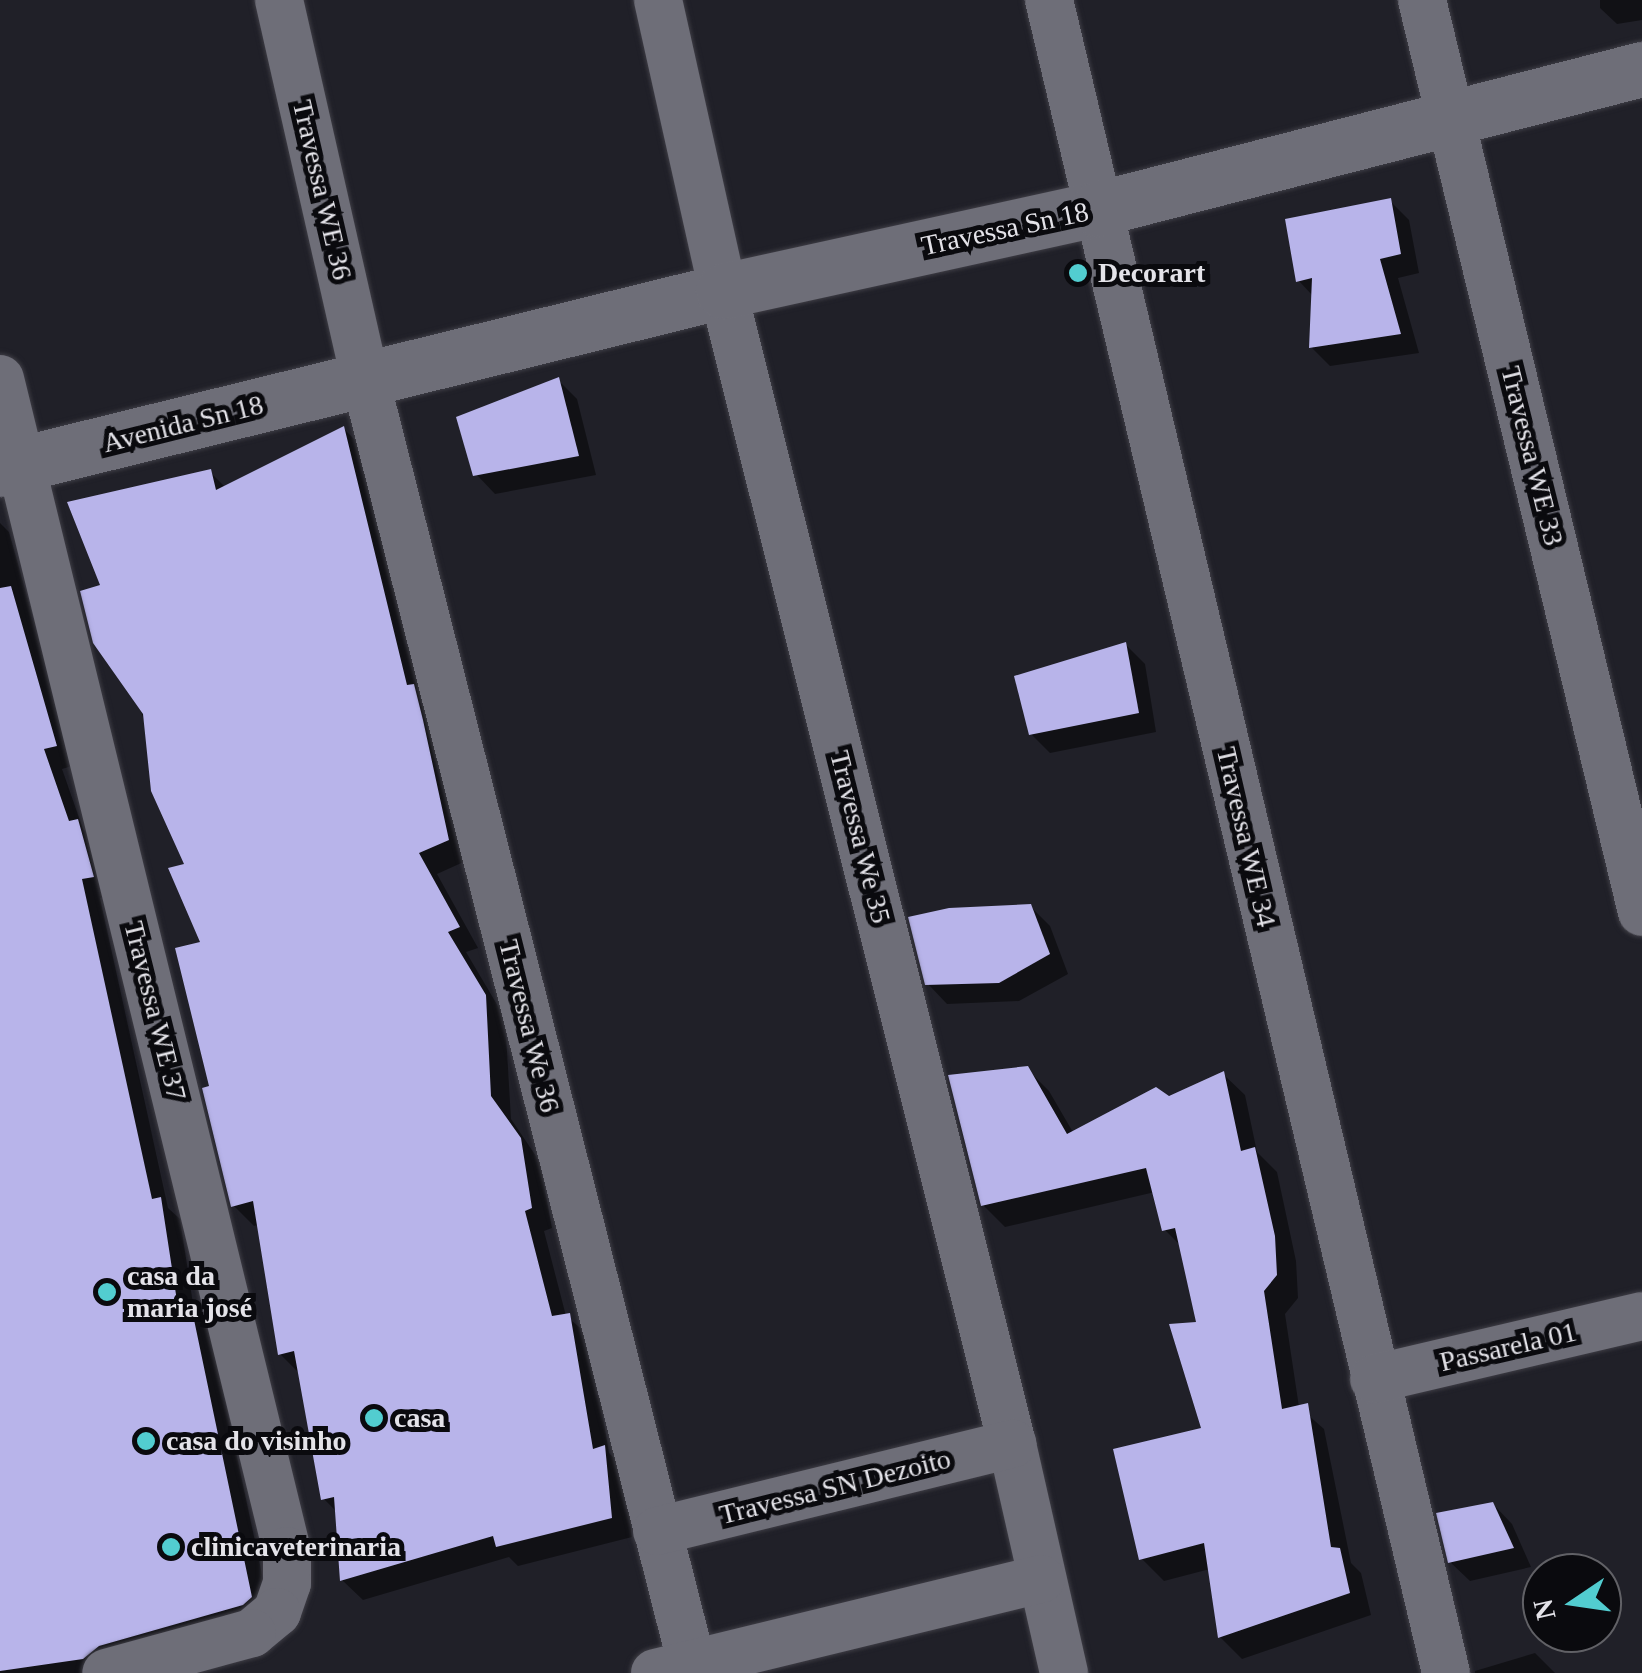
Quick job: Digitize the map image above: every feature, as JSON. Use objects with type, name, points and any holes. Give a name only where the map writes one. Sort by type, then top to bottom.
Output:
[{"type":"street","name":"Travessa WE 36","points":[[279,0],[366,379]]},
{"type":"street","name":"Travessa We 35","points":[[658,0],[723,292],[1012,1444],[1064,1673]]},
{"type":"street","name":"Travessa WE 34","points":[[1050,0],[1446,1673]]},
{"type":"street","name":"Travessa WE 33","points":[[1422,0],[1642,912]]},
{"type":"street","name":"Travessa Sn 18","points":[[366,379],[723,292],[1097,209],[1642,69]]},
{"type":"street","name":"Avenida Sn 18","points":[[10,466],[366,379]]},
{"type":"street","name":"Travessa We 36","points":[[366,379],[657,1531],[681,1670]]},
{"type":"street","name":"Travessa WE 37","points":[[0,380],[10,466],[287,1551],[287,1584],[276,1612],[252,1633],[106,1673]]},
{"type":"street","name":"Passarela 01","points":[[1374,1379],[1642,1316]]},
{"type":"street","name":"Travessa SN Dezoito","points":[[657,1531],[1012,1444]]},
{"type":"street","points":[[681,1670],[1041,1579]]},
{"type":"building","points":[[1391,198],[1401,254],[1380,259],[1401,334],[1309,348],[1312,278],[1296,282],[1285,219]]},
{"type":"building","points":[[559,377],[579,456],[473,476],[456,417]]},
{"type":"building","points":[[344,426],[407,685],[414,684],[449,840],[419,853],[460,927],[448,932],[486,995],[491,1096],[521,1138],[532,1208],[525,1211],[552,1316],[570,1313],[593,1449],[605,1445],[612,1518],[496,1547],[493,1536],[340,1581],[334,1497],[321,1500],[294,1351],[278,1355],[253,1201],[231,1207],[202,1088],[209,1086],[175,948],[200,942],[168,868],[184,864],[151,791],[143,714],[93,643],[80,591],[100,585],[67,502],[211,469],[216,490]]},
{"type":"building","points":[[11,586],[57,746],[44,749],[69,821],[78,819],[94,877],[82,879],[152,1199],[161,1197],[179,1314],[192,1310],[252,1597],[243,1605],[99,1646],[83,1659],[0,1671],[0,588]]},
{"type":"building","points":[[1126,642],[1139,713],[1029,735],[1014,676]]},
{"type":"building","points":[[1031,904],[1050,954],[999,983],[925,985],[908,917],[949,908]]},
{"type":"building","points":[[1028,1066],[1067,1134],[1156,1087],[1169,1096],[1224,1071],[1241,1151],[1255,1147],[1275,1236],[1277,1275],[1264,1291],[1282,1409],[1308,1403],[1331,1547],[1340,1548],[1350,1593],[1218,1638],[1204,1543],[1139,1560],[1113,1449],[1201,1428],[1169,1324],[1196,1322],[1175,1228],[1162,1231],[1146,1168],[981,1206],[948,1075]]},
{"type":"building","points":[[1493,1502],[1514,1548],[1448,1563],[1436,1513]]},
{"type":"place","name":"Decorart","points":[[1078,273]]},
{"type":"place","name":"casa da maria josé","points":[[107,1292]]},
{"type":"place","name":"casa","points":[[374,1418]]},
{"type":"place","name":"casa do visinho","points":[[146,1441]]},
{"type":"place","name":"clinicaveterinaria","points":[[171,1547]]}]
